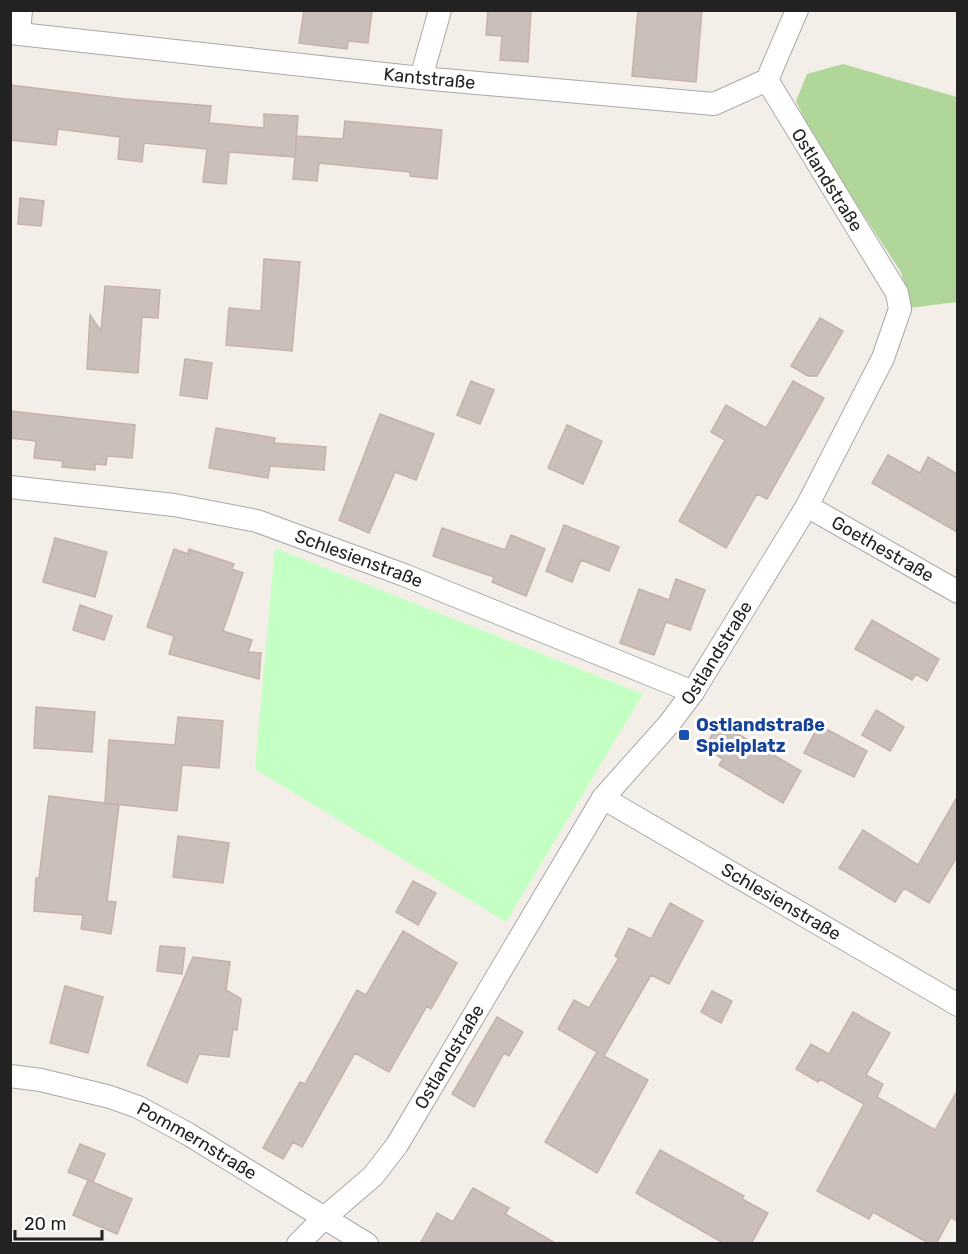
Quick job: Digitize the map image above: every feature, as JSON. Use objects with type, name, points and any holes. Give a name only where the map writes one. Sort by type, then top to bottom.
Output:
[{"type":"street","points":[[15,33],[21,10]]},
{"type":"street","points":[[421,78],[440,10]]},
{"type":"street","points":[[767,80],[797,10]]},
{"type":"street","name":"Kantstraße","points":[[15,33],[421,78],[714,104],[767,80]]},
{"type":"street","name":"Ostlandstraße","points":[[298,1244],[373,1176],[397,1145],[603,798],[669,724],[693,692],[807,506],[883,358],[898,319],[899,300],[894,287],[767,80]]},
{"type":"street","name":"Schlesienstraße","points":[[10,487],[162,503],[257,521],[404,575],[693,692]]},
{"type":"street","name":"Goethestraße","points":[[807,506],[957,592]]},
{"type":"street","name":"Schlesienstraße","points":[[603,798],[957,1005]]},
{"type":"street","name":"Pommernstraße","points":[[10,1076],[41,1080],[110,1097],[138,1107],[188,1134],[367,1244]]},
{"type":"green space","points":[[843,64],[957,97],[957,302],[909,308],[901,272],[814,139],[796,101],[807,74]]},
{"type":"green space","points":[[275,548],[643,694],[506,922],[255,769]]},
{"type":"building","points":[[304,10],[372,10],[368,43],[348,41],[347,49],[299,43]]},
{"type":"building","points":[[488,10],[531,10],[528,62],[500,60],[502,36],[486,35]]},
{"type":"building","points":[[638,10],[702,10],[696,82],[632,76]]},
{"type":"building","points":[[10,85],[125,99],[211,106],[209,123],[264,128],[264,114],[298,116],[295,156],[297,136],[343,139],[345,121],[442,130],[437,179],[410,176],[410,172],[319,163],[317,181],[293,179],[295,157],[229,152],[226,184],[203,182],[207,149],[144,143],[142,162],[118,159],[120,137],[58,129],[56,145],[10,140]]},
{"type":"building","points":[[20,198],[44,201],[41,226],[18,224]]},
{"type":"building","points":[[264,259],[300,262],[292,351],[226,345],[229,308],[261,311]]},
{"type":"building","points":[[105,286],[160,290],[158,318],[142,317],[138,373],[87,369],[90,315],[101,331]]},
{"type":"building","points":[[820,318],[843,331],[817,376],[808,376],[791,366]]},
{"type":"building","points":[[185,359],[212,363],[207,399],[180,395]]},
{"type":"building","points":[[471,381],[494,390],[480,424],[457,415]]},
{"type":"building","points":[[793,381],[824,398],[767,499],[757,494],[726,548],[679,521],[725,440],[711,432],[726,405],[766,428]]},
{"type":"building","points":[[10,411],[135,425],[132,458],[107,456],[106,465],[95,464],[95,470],[62,467],[63,461],[34,458],[36,441],[10,438]]},
{"type":"building","points":[[380,414],[434,434],[416,480],[395,472],[369,533],[339,520]]},
{"type":"building","points":[[567,425],[602,441],[583,484],[548,468]]},
{"type":"building","points":[[216,428],[275,438],[274,443],[326,447],[324,470],[270,466],[268,478],[209,468]]},
{"type":"building","points":[[888,455],[920,473],[928,457],[957,474],[957,532],[872,483]]},
{"type":"building","points":[[564,525],[619,547],[609,571],[581,560],[572,582],[546,571]]},
{"type":"building","points":[[442,528],[505,550],[511,535],[545,549],[526,596],[492,582],[494,577],[433,556]]},
{"type":"building","points":[[55,538],[107,552],[95,597],[43,582]]},
{"type":"building","points":[[174,549],[188,554],[189,549],[234,564],[232,569],[243,573],[223,631],[252,640],[248,652],[261,653],[259,679],[169,654],[174,636],[147,627]]},
{"type":"building","points":[[676,579],[705,590],[690,630],[666,622],[654,655],[620,643],[639,589],[669,600]]},
{"type":"building","points":[[80,605],[112,616],[104,640],[73,630]]},
{"type":"building","points":[[872,620],[939,659],[927,681],[916,674],[912,680],[855,649]]},
{"type":"building","points":[[36,707],[95,712],[92,752],[34,748]]},
{"type":"building","points":[[876,710],[904,727],[890,751],[862,735]]},
{"type":"building","points":[[178,717],[223,721],[219,768],[182,765],[177,811],[105,803],[109,740],[175,745]]},
{"type":"building","points":[[719,723],[801,771],[783,803],[719,765],[723,759],[704,748]]},
{"type":"building","points":[[819,725],[867,751],[854,777],[804,753]]},
{"type":"building","points":[[49,796],[119,805],[107,901],[116,902],[111,934],[81,929],[83,915],[34,911],[36,878],[39,878]]},
{"type":"building","points":[[957,797],[957,857],[929,903],[904,888],[895,902],[839,868],[863,830],[918,865]]},
{"type":"building","points":[[178,836],[229,843],[223,883],[173,877]]},
{"type":"building","points":[[413,881],[436,893],[418,925],[396,912]]},
{"type":"building","points":[[670,903],[703,921],[669,984],[651,975],[604,1056],[648,1080],[597,1173],[545,1142],[597,1052],[558,1029],[574,1000],[589,1008],[619,958],[615,956],[629,928],[651,939]]},
{"type":"building","points":[[403,931],[457,963],[431,1009],[427,1006],[389,1072],[355,1053],[302,1147],[293,1142],[283,1159],[263,1148],[300,1082],[305,1084],[357,990],[366,995]]},
{"type":"building","points":[[160,946],[185,948],[182,974],[157,971]]},
{"type":"building","points":[[193,957],[230,962],[226,990],[241,999],[237,1030],[233,1029],[229,1057],[199,1054],[187,1083],[147,1065]]},
{"type":"building","points":[[65,986],[103,997],[88,1053],[50,1043]]},
{"type":"building","points":[[712,991],[732,1001],[721,1023],[701,1012]]},
{"type":"building","points":[[853,1012],[890,1033],[866,1075],[883,1084],[877,1097],[935,1130],[957,1091],[957,1221],[951,1217],[936,1244],[930,1244],[873,1212],[869,1219],[817,1191],[864,1104],[820,1079],[818,1082],[796,1069],[811,1044],[829,1054]]},
{"type":"building","points":[[497,1017],[523,1032],[509,1056],[504,1053],[474,1107],[452,1094]]},
{"type":"building","points":[[80,1144],[105,1154],[93,1182],[68,1172]]},
{"type":"building","points":[[660,1150],[744,1196],[742,1199],[768,1213],[751,1244],[725,1244],[636,1193]]},
{"type":"building","points":[[88,1180],[132,1199],[117,1234],[73,1215]]},
{"type":"building","points":[[473,1188],[509,1208],[505,1214],[557,1244],[420,1244],[437,1213],[453,1222]]},
{"type":"place","name":"Ostlandstraße Spielplatz","points":[[684,735]]}]
